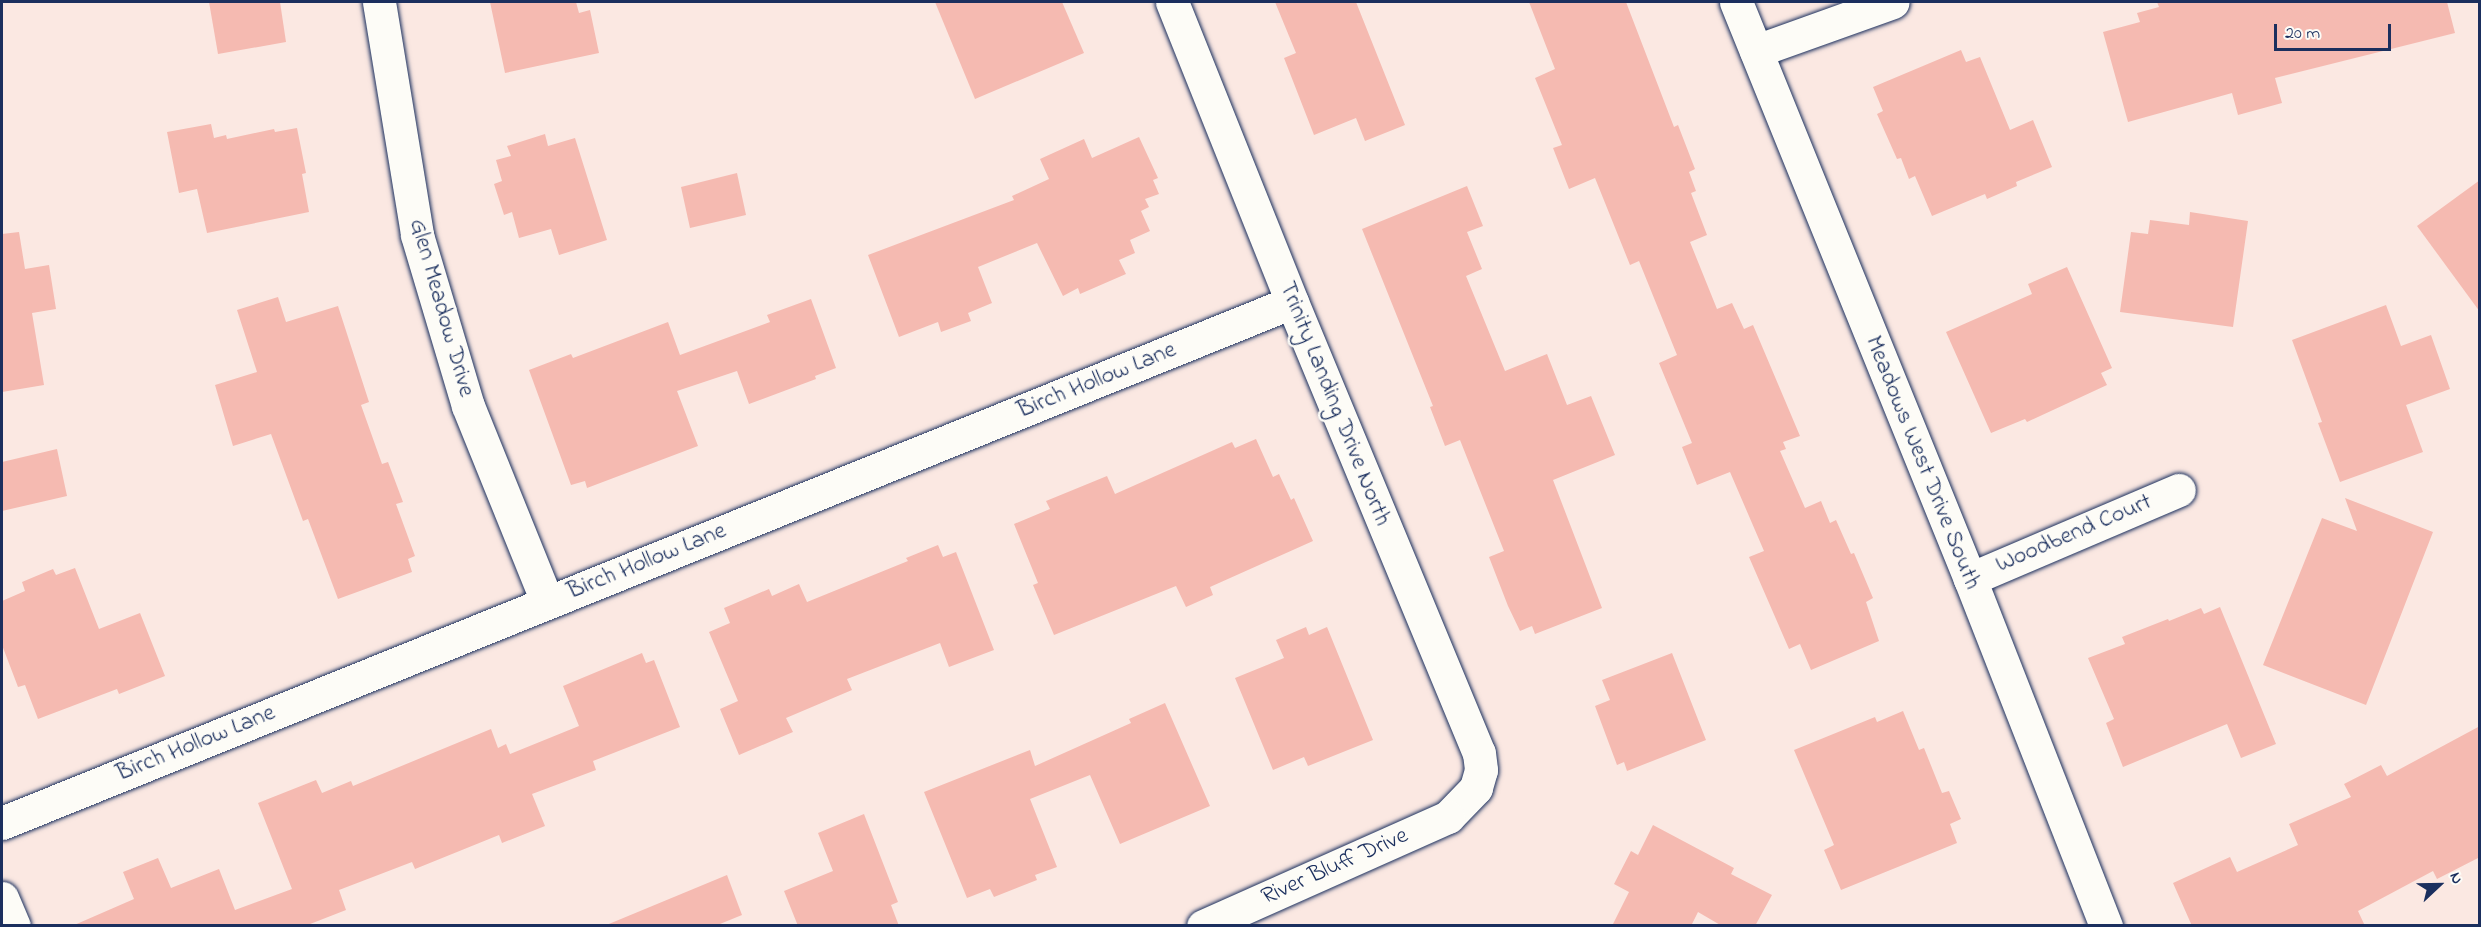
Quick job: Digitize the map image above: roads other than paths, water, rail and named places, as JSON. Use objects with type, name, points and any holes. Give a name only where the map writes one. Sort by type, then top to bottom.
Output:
[{"type":"street","name":"Glen Meadow Drive","points":[[379,2],[417,235],[468,406],[547,602]]},
{"type":"street","name":"Trinity Landing Drive North","points":[[1172,2],[1292,302],[1479,753],[1481,770],[1476,788],[1464,804]]},
{"type":"street","name":"Meadows West Drive South","points":[[1736,2],[1970,579],[2106,926]]},
{"type":"street","points":[[1756,51],[1893,2]]},
{"type":"street","name":"Birch Hollow Lane","points":[[2,823],[1292,302]]},
{"type":"street","name":"Woodbend Court","points":[[1970,579],[2179,490]]},
{"type":"street","name":"River Bluff Drive","points":[[1203,926],[1448,817],[1464,804]]},
{"type":"street","points":[[2,898],[14,926]]}]
